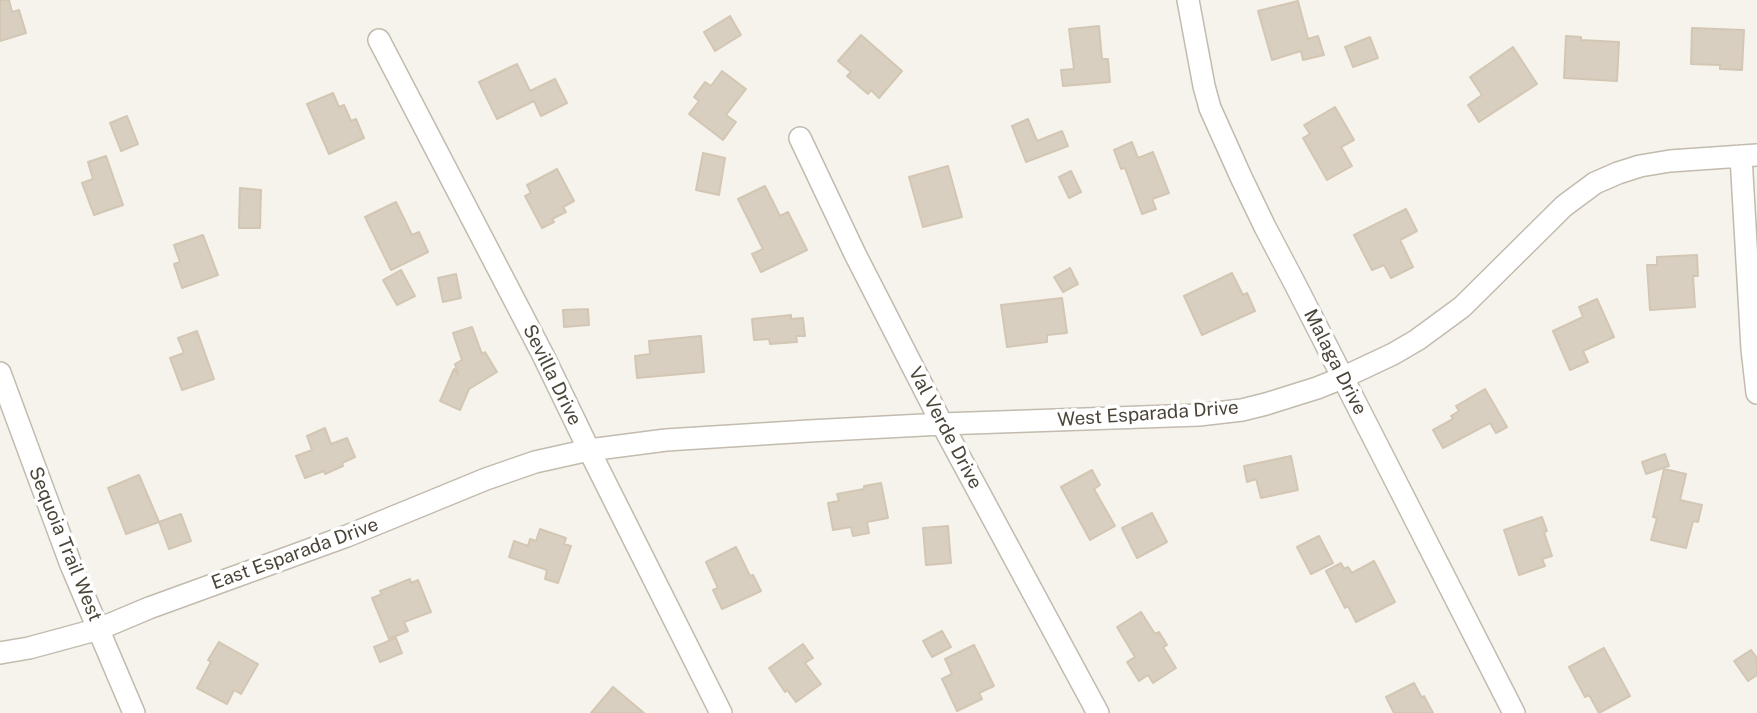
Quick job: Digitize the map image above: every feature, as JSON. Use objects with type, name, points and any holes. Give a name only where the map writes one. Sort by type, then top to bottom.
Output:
[{"type":"street","name":"Malaga Drive","points":[[1188,0],[1210,108],[1265,227],[1514,713]]},
{"type":"street","name":"Sevilla Drive","points":[[379,40],[543,355],[721,713]]},
{"type":"street","name":"Val Verde Drive","points":[[800,138],[855,254],[942,424],[1098,713]]},
{"type":"street","name":"West Esparada Drive","points":[[589,450],[666,440],[942,424],[1199,415],[1266,404],[1342,378],[1393,354],[1440,324],[1483,288],[1564,206],[1595,183],[1640,166],[1749,155]]},
{"type":"street","points":[[1749,155],[1751,336],[1757,393]]},
{"type":"street","name":"Sequoia Trail West","points":[[0,373],[66,552],[134,713]]},
{"type":"street","name":"East Esparada Drive","points":[[0,653],[99,629],[149,608],[347,536],[498,475],[535,462],[589,450]]},
{"type":"building","points":[[0,0],[9,0],[12,12],[19,10],[26,33],[0,41]]},
{"type":"building","points":[[1298,1],[1308,39],[1318,36],[1324,55],[1303,60],[1301,51],[1272,60],[1258,11]]},
{"type":"building","points":[[730,16],[741,35],[715,51],[704,32]]},
{"type":"building","points":[[1099,26],[1102,59],[1108,59],[1110,82],[1063,86],[1061,70],[1074,69],[1069,29]]},
{"type":"building","points":[[1692,28],[1744,30],[1742,70],[1720,69],[1720,65],[1691,64]]},
{"type":"building","points":[[861,35],[902,71],[879,98],[871,90],[868,94],[847,76],[851,72],[838,61]]},
{"type":"building","points":[[1566,36],[1581,37],[1581,40],[1619,42],[1617,81],[1564,78]]},
{"type":"building","points":[[1370,37],[1378,58],[1353,67],[1345,47]]},
{"type":"building","points":[[1513,47],[1537,84],[1479,122],[1468,105],[1482,95],[1470,77]]},
{"type":"building","points":[[517,64],[530,91],[555,79],[567,103],[541,116],[534,101],[497,119],[479,82]]},
{"type":"building","points":[[722,71],[746,89],[726,115],[736,122],[723,140],[689,114],[699,101],[694,97],[705,82],[711,86]]},
{"type":"building","points":[[333,93],[339,107],[344,105],[351,121],[356,119],[364,138],[329,154],[307,104]]},
{"type":"building","points":[[1335,107],[1354,140],[1341,147],[1352,166],[1327,180],[1303,138],[1310,134],[1304,125]]},
{"type":"building","points":[[127,116],[138,144],[121,151],[110,123]]},
{"type":"building","points":[[1028,119],[1037,141],[1062,131],[1068,146],[1026,162],[1012,126]]},
{"type":"building","points":[[1132,142],[1138,158],[1153,152],[1169,193],[1152,199],[1156,209],[1142,214],[1125,168],[1121,169],[1114,150]]},
{"type":"building","points":[[703,153],[725,158],[719,195],[696,190]]},
{"type":"building","points":[[106,156],[123,205],[94,215],[82,183],[93,179],[88,162]]},
{"type":"building","points":[[948,166],[962,217],[923,227],[909,177]]},
{"type":"building","points":[[557,169],[574,201],[563,207],[566,212],[542,228],[525,196],[531,193],[527,185]]},
{"type":"building","points":[[1071,171],[1081,192],[1069,198],[1059,177]]},
{"type":"building","points":[[765,186],[780,216],[788,212],[807,250],[761,272],[752,254],[763,249],[738,199]]},
{"type":"building","points":[[240,188],[261,190],[260,228],[239,228]]},
{"type":"building","points":[[396,202],[412,235],[419,232],[428,252],[391,270],[365,217]]},
{"type":"building","points":[[1406,209],[1417,231],[1400,240],[1413,267],[1391,278],[1384,265],[1372,270],[1354,235]]},
{"type":"building","points":[[203,235],[218,275],[182,288],[174,264],[180,262],[174,245]]},
{"type":"building","points":[[1697,255],[1698,276],[1693,276],[1695,307],[1650,310],[1647,265],[1657,265],[1657,257]]},
{"type":"building","points":[[1070,268],[1078,284],[1063,292],[1054,277]]},
{"type":"building","points":[[401,270],[415,296],[397,305],[383,280]]},
{"type":"building","points":[[1232,273],[1243,295],[1247,293],[1255,311],[1202,335],[1184,296]]},
{"type":"building","points":[[456,274],[461,298],[443,302],[438,278]]},
{"type":"building","points":[[1062,298],[1067,333],[1047,335],[1047,342],[1007,347],[1001,305]]},
{"type":"building","points":[[1597,299],[1614,337],[1583,351],[1588,362],[1570,370],[1553,331],[1583,317],[1579,307]]},
{"type":"building","points":[[588,309],[589,325],[564,327],[563,310]]},
{"type":"building","points":[[791,315],[791,319],[803,318],[805,336],[796,336],[797,342],[770,344],[769,339],[754,340],[752,319]]},
{"type":"building","points":[[472,327],[482,354],[485,352],[497,372],[469,389],[460,410],[440,401],[454,369],[458,375],[455,364],[462,360],[453,333]]},
{"type":"building","points":[[197,331],[214,379],[182,390],[170,358],[184,353],[178,338]]},
{"type":"building","points":[[701,336],[704,372],[637,378],[635,356],[650,354],[649,341]]},
{"type":"building","points":[[1485,389],[1507,427],[1496,433],[1490,423],[1443,448],[1433,430],[1453,419],[1451,416],[1459,411],[1456,406]]},
{"type":"building","points":[[325,428],[331,444],[347,438],[355,457],[325,474],[324,471],[305,478],[296,456],[312,450],[307,436]]},
{"type":"building","points":[[1665,454],[1669,466],[1646,474],[1642,462]]},
{"type":"building","points":[[1291,456],[1298,490],[1261,498],[1256,479],[1247,482],[1244,466]]},
{"type":"building","points":[[1664,469],[1686,474],[1680,500],[1702,505],[1698,522],[1693,521],[1686,548],[1651,540],[1657,518],[1653,517]]},
{"type":"building","points":[[1092,470],[1100,485],[1094,489],[1115,526],[1090,540],[1061,487]]},
{"type":"building","points":[[139,475],[159,522],[126,534],[108,488]]},
{"type":"building","points":[[881,483],[888,518],[867,522],[869,533],[853,536],[851,527],[833,530],[828,503],[839,501],[837,494]]},
{"type":"building","points":[[1152,513],[1167,542],[1137,558],[1122,528]]},
{"type":"building","points":[[181,514],[191,541],[169,549],[159,522]]},
{"type":"building","points":[[1542,517],[1552,556],[1542,559],[1545,566],[1519,575],[1504,530]]},
{"type":"building","points":[[948,526],[951,563],[926,565],[923,528]]},
{"type":"building","points":[[540,529],[566,538],[564,544],[571,546],[558,583],[545,579],[547,570],[509,557],[514,541],[528,546],[530,539],[536,541]]},
{"type":"building","points":[[1319,536],[1333,563],[1311,574],[1297,547]]},
{"type":"building","points":[[736,547],[750,576],[753,575],[761,591],[722,609],[713,590],[718,588],[706,562]]},
{"type":"building","points":[[1374,561],[1395,602],[1356,622],[1348,606],[1345,608],[1326,571],[1341,563],[1344,569],[1348,567],[1352,573]]},
{"type":"building","points":[[410,579],[411,583],[418,580],[431,612],[404,622],[408,631],[389,639],[372,598],[382,594],[380,591]]},
{"type":"building","points":[[1141,612],[1155,634],[1159,632],[1167,645],[1163,647],[1176,668],[1153,683],[1148,675],[1139,681],[1127,662],[1135,657],[1117,627]]},
{"type":"building","points":[[942,631],[951,647],[932,657],[923,641]]},
{"type":"building","points":[[396,638],[402,653],[380,662],[374,647]]},
{"type":"building","points":[[219,642],[258,664],[241,694],[234,690],[227,704],[197,688],[211,662],[208,660]]},
{"type":"building","points":[[803,644],[813,658],[805,663],[821,684],[796,702],[787,690],[785,692],[769,668]]},
{"type":"building","points":[[974,645],[994,686],[979,693],[982,699],[957,711],[942,679],[952,674],[945,659]]},
{"type":"building","points":[[1604,648],[1630,696],[1599,713],[1589,695],[1585,697],[1569,667]]},
{"type":"building","points":[[1751,650],[1757,658],[1757,675],[1748,681],[1734,661]]},
{"type":"building","points":[[1414,683],[1433,713],[1394,713],[1386,697]]},
{"type":"building","points":[[613,687],[644,713],[591,713]]}]
